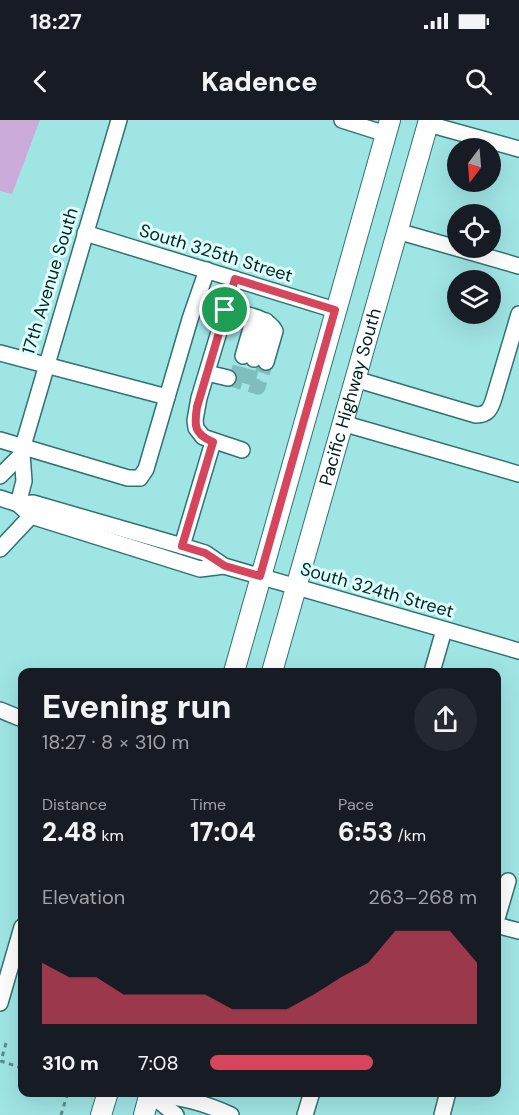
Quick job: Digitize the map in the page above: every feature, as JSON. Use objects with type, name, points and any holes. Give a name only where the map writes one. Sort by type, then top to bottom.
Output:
[{"type":"main road","name":"Pacific Highway South","points":[[273,668],[429,122]]},
{"type":"main road","name":"Pacific Highway South","points":[[235,668],[388,127]]},
{"type":"main road","points":[[101,1115],[106,1097]]},
{"type":"main road","points":[[144,1115],[148,1097]]},
{"type":"street","name":"17th Avenue South","points":[[18,504],[24,481],[22,450],[119,120]]},
{"type":"street","points":[[342,120],[388,127]]},
{"type":"street","points":[[429,122],[519,149]]},
{"type":"street","points":[[397,231],[519,266]]},
{"type":"street","name":"South 325th Street","points":[[85,233],[335,310]]},
{"type":"street","points":[[0,440],[22,450],[128,478],[140,478],[146,469],[190,319],[207,270]]},
{"type":"street","points":[[235,279],[195,420],[196,428],[201,436],[213,442],[242,450]]},
{"type":"street","points":[[225,310],[260,319],[254,359]]},
{"type":"street","points":[[355,379],[476,415],[486,413],[494,398],[519,314]]},
{"type":"street","points":[[0,353],[167,397]]},
{"type":"street","points":[[207,373],[228,378]]},
{"type":"street","points":[[342,423],[519,474]]},
{"type":"street","points":[[182,546],[213,442]]},
{"type":"street","name":"17th Avenue South","points":[[0,476],[22,450]]},
{"type":"street","name":"South 324th Street","points":[[0,498],[18,504],[33,503],[182,546],[205,553],[225,566],[519,651]]},
{"type":"street","name":"South 324th Street","points":[[18,504],[31,516],[200,568],[225,566]]},
{"type":"street","points":[[0,549],[31,516]]},
{"type":"street","points":[[433,668],[444,630]]},
{"type":"street","points":[[0,710],[18,717]]},
{"type":"street","points":[[501,906],[508,881]]},
{"type":"street","points":[[501,925],[519,931]]},
{"type":"street","points":[[0,1003],[18,941]]},
{"type":"street","points":[[155,1097],[176,1115]]},
{"type":"street","points":[[182,1097],[231,1115]]},
{"type":"street","points":[[305,1115],[310,1097]]},
{"type":"street","points":[[442,1115],[447,1097]]},
{"type":"path","points":[[6,1043],[1,1061],[18,1067]]},
{"type":"path","points":[[61,1115],[66,1097]]},
{"type":"shaded area","points":[[0,120],[40,120],[12,194],[0,191]]},
{"type":"tunnel","points":[[236,381],[243,356]]},
{"type":"tunnel","points":[[247,384],[254,359]]},
{"type":"tunnel","points":[[228,378],[258,387],[266,362]]},
{"type":"route","points":[[235,279],[335,310],[260,576],[225,566],[205,553],[182,546],[213,442],[201,436],[196,428],[195,420],[199,398],[225,310],[235,279]]}]
